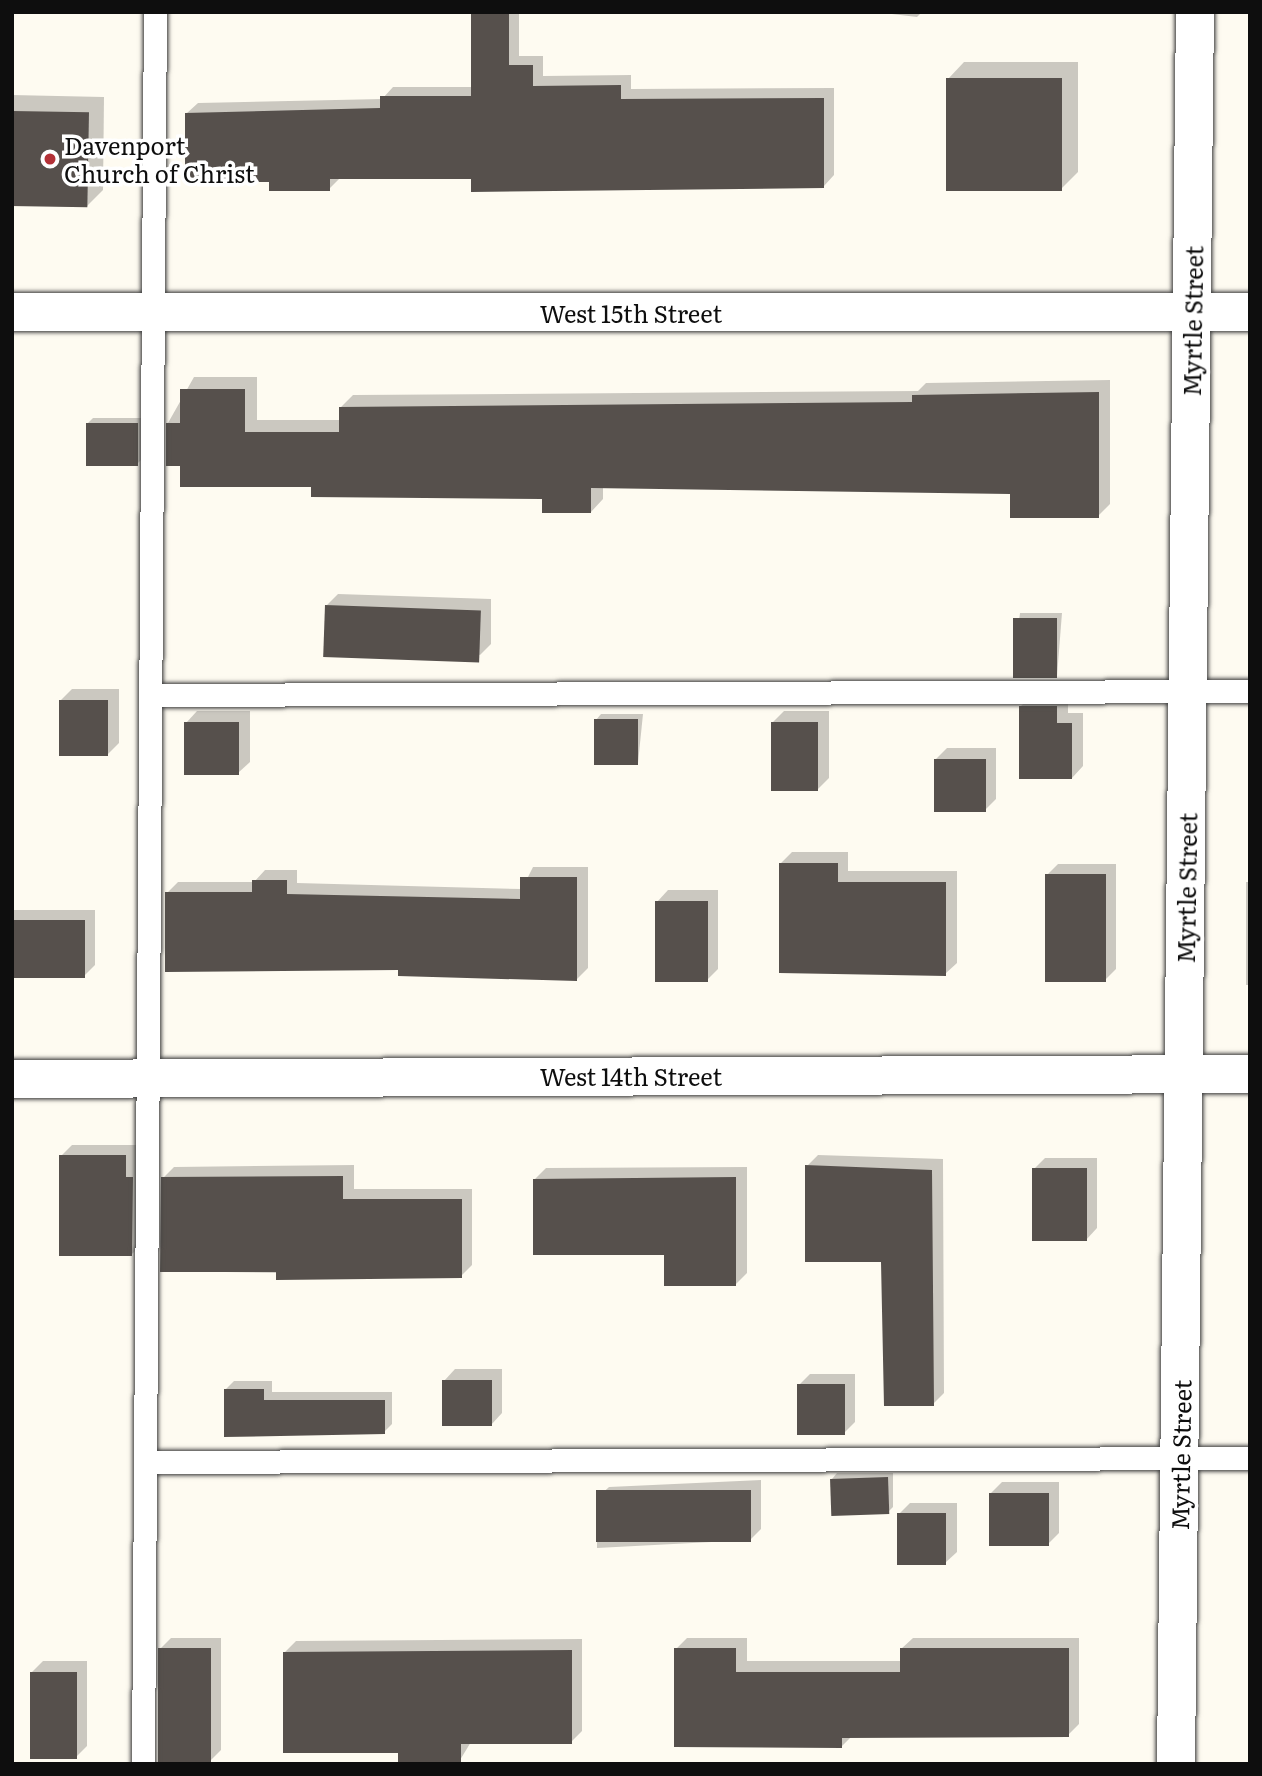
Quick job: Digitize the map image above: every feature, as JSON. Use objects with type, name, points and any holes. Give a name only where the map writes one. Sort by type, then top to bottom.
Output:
[{"type":"street","name":"Myrtle Street","points":[[1176,1764],[1195,12]]},
{"type":"street","name":"West 15th Street","points":[[12,312],[1250,312]]},
{"type":"street","name":"West 14th Street","points":[[12,1079],[1250,1074]]},
{"type":"lane","points":[[143,1764],[155,12]]},
{"type":"lane","points":[[150,695],[1250,691]]},
{"type":"lane","points":[[146,1462],[1250,1458]]},
{"type":"building","points":[[471,12],[509,12],[509,65],[533,65],[533,86],[621,85],[621,99],[824,98],[824,188],[471,192],[471,179],[330,179],[330,191],[269,191],[269,182],[185,182],[185,113],[380,108],[380,96],[471,96]]},
{"type":"building","points":[[946,78],[1062,78],[1062,191],[946,191]]},
{"type":"building","name":"Davenport Church of Christ","points":[[12,111],[89,112],[87,207],[12,206]]},
{"type":"building","points":[[180,389],[245,389],[245,432],[339,432],[339,407],[912,402],[912,395],[1099,392],[1099,518],[1010,518],[1010,494],[591,488],[591,513],[542,513],[542,499],[311,497],[311,487],[180,487],[180,466],[166,466],[166,423],[180,423]]},
{"type":"building","points":[[86,423],[138,423],[138,466],[86,466]]},
{"type":"building","points":[[325,605],[481,610],[479,662],[323,657]]},
{"type":"building","points":[[1013,618],[1057,618],[1057,678],[1013,678]]},
{"type":"building","points":[[59,700],[108,700],[108,756],[59,756]]},
{"type":"building","points":[[1019,706],[1057,706],[1057,723],[1072,723],[1072,779],[1019,779]]},
{"type":"building","points":[[594,719],[638,719],[638,765],[594,765]]},
{"type":"building","points":[[184,722],[239,722],[239,775],[184,775]]},
{"type":"building","points":[[771,722],[818,722],[818,791],[771,791]]},
{"type":"building","points":[[934,759],[986,759],[986,812],[934,812]]},
{"type":"building","points":[[779,863],[838,863],[838,882],[946,882],[946,976],[779,973]]},
{"type":"building","points":[[1045,874],[1106,874],[1106,982],[1045,982]]},
{"type":"building","points":[[520,877],[577,877],[577,981],[398,976],[398,970],[165,972],[165,892],[252,892],[252,880],[287,880],[287,894],[520,899]]},
{"type":"building","points":[[655,901],[708,901],[708,982],[655,982]]},
{"type":"building","points":[[12,920],[85,920],[85,978],[12,978]]},
{"type":"building","points":[[59,1155],[126,1155],[126,1177],[133,1177],[132,1256],[59,1256]]},
{"type":"building","points":[[805,1165],[932,1170],[934,1406],[884,1406],[881,1262],[805,1262]]},
{"type":"building","points":[[1032,1168],[1087,1168],[1087,1241],[1032,1241]]},
{"type":"building","points":[[343,1176],[343,1199],[462,1199],[462,1278],[276,1280],[276,1272],[160,1272],[161,1177]]},
{"type":"building","points":[[736,1177],[736,1286],[664,1286],[664,1255],[533,1255],[533,1179]]},
{"type":"building","points":[[442,1380],[492,1380],[492,1426],[442,1426]]},
{"type":"building","points":[[797,1384],[845,1384],[845,1435],[797,1435]]},
{"type":"building","points":[[224,1389],[264,1389],[264,1400],[385,1400],[385,1434],[224,1437]]},
{"type":"building","points":[[888,1477],[889,1514],[831,1516],[830,1479]]},
{"type":"building","points":[[596,1490],[751,1490],[751,1542],[596,1542]]},
{"type":"building","points":[[989,1493],[1049,1493],[1049,1546],[989,1546]]},
{"type":"building","points":[[897,1513],[946,1513],[946,1565],[897,1565]]},
{"type":"building","points":[[158,1648],[211,1648],[211,1763],[158,1763]]},
{"type":"building","points":[[674,1648],[736,1648],[736,1672],[900,1672],[900,1648],[1069,1648],[1069,1737],[842,1738],[842,1748],[674,1747]]},
{"type":"building","points":[[572,1650],[572,1744],[461,1744],[461,1762],[398,1762],[398,1753],[283,1753],[283,1652]]},
{"type":"building","points":[[30,1672],[77,1672],[77,1759],[30,1759]]},
{"type":"place","name":"Davenport Church of Christ","points":[[50,159]]}]
